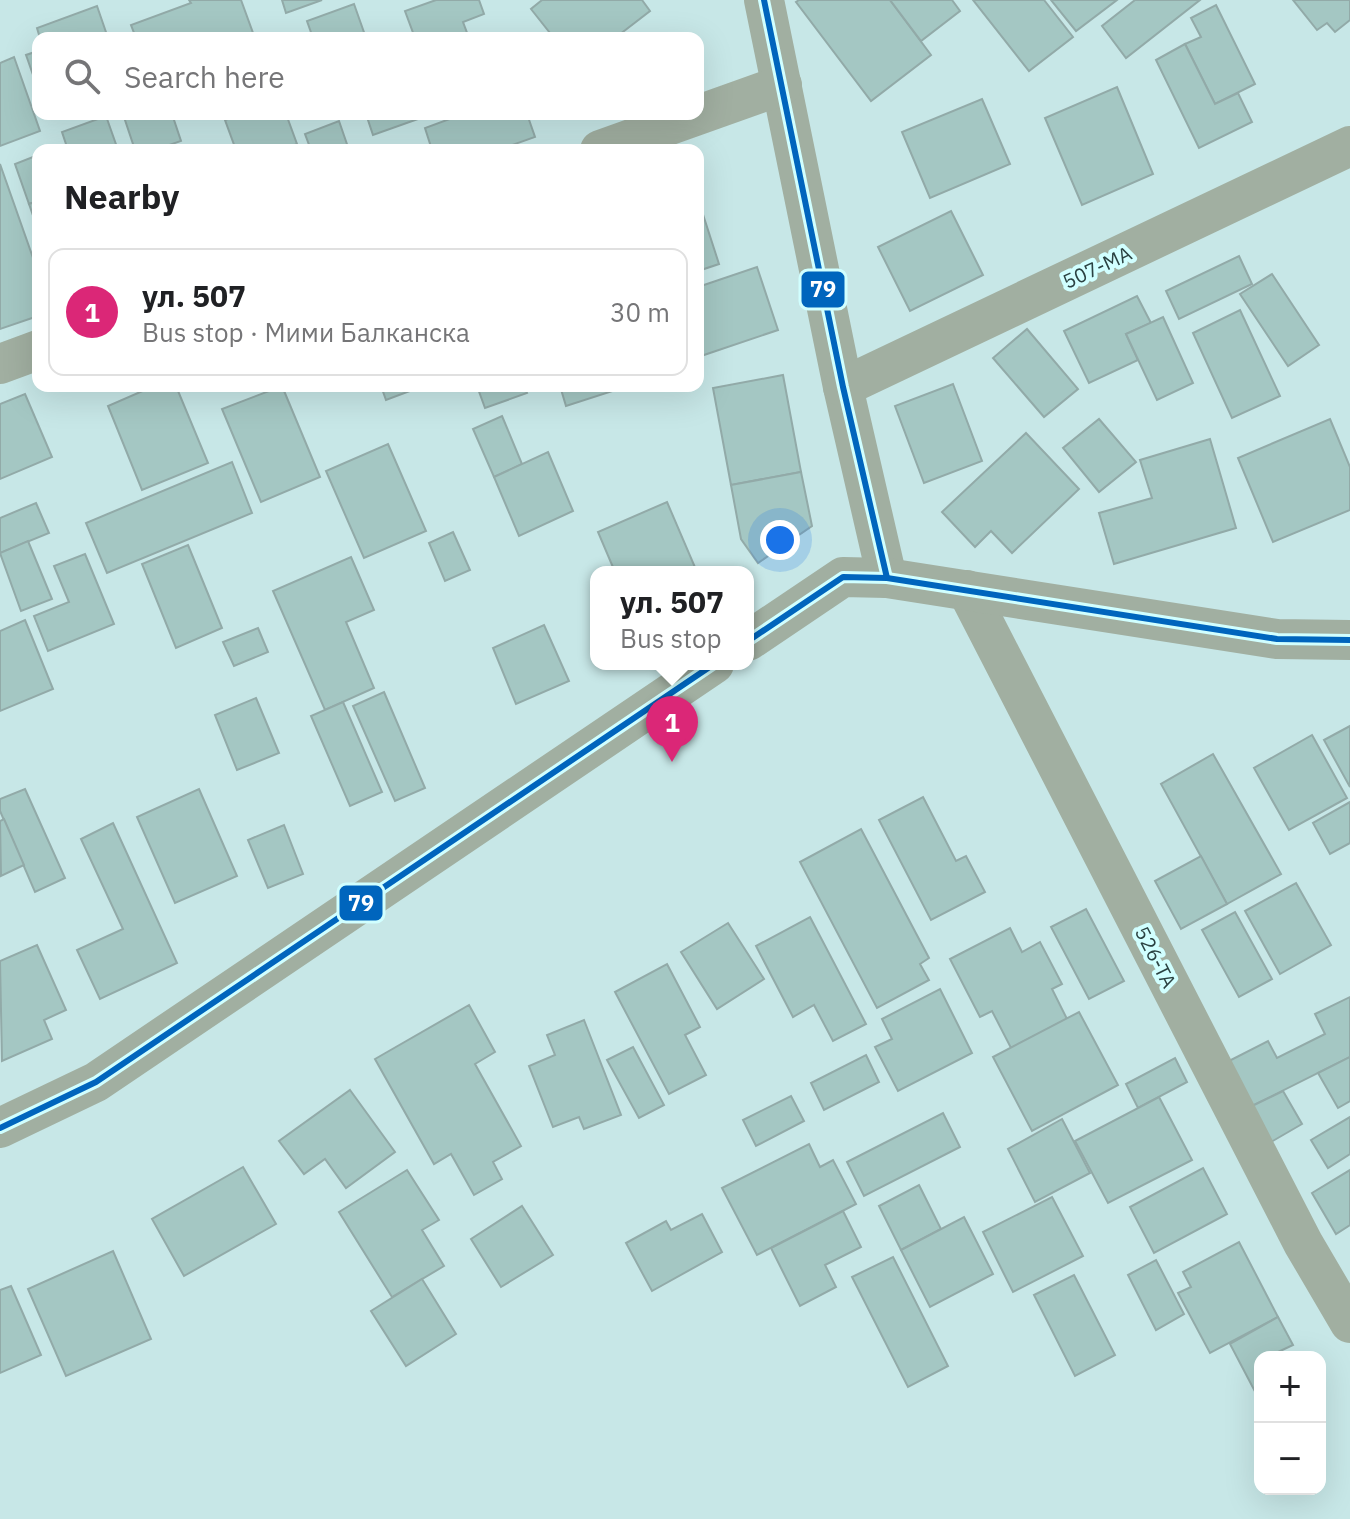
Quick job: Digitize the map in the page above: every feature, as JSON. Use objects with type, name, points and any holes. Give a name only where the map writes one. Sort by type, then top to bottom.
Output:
[{"type":"street","points":[[764,0],[843,387],[887,578]]},
{"type":"street","points":[[704,113],[782,85]]},
{"type":"street","points":[[617,144],[684,120]]},
{"type":"street","name":"507-МА","points":[[843,387],[1350,146]]},
{"type":"street","points":[[0,364],[32,352]]},
{"type":"street","points":[[754,637],[843,577],[887,578],[1277,639],[1350,640]]},
{"type":"street","name":"526-ТА","points":[[967,590],[1303,1243],[1350,1323]]},
{"type":"street","points":[[0,1128],[96,1082],[705,670]]},
{"type":"building","points":[[189,0],[241,0],[253,32],[134,32],[131,25],[191,3]]},
{"type":"building","points":[[282,0],[322,0],[286,13]]},
{"type":"building","points":[[436,0],[479,0],[484,14],[463,22],[467,32],[413,32],[405,11]]},
{"type":"building","points":[[542,0],[642,0],[650,11],[623,32],[549,32],[531,9]]},
{"type":"building","points":[[890,0],[931,55],[871,101],[796,2]]},
{"type":"building","points":[[890,0],[952,0],[960,11],[921,41]]},
{"type":"building","points":[[973,0],[1044,0],[1073,37],[1029,71]]},
{"type":"building","points":[[1051,0],[1117,0],[1076,31]]},
{"type":"building","points":[[1135,0],[1200,0],[1126,58],[1102,26]]},
{"type":"building","points":[[1293,0],[1350,0],[1350,20],[1335,32],[1327,23],[1317,30]]},
{"type":"building","points":[[354,4],[364,32],[311,32],[307,21]]},
{"type":"building","points":[[1216,5],[1255,84],[1215,104],[1185,44],[1201,37],[1191,18]]},
{"type":"building","points":[[97,6],[106,32],[38,32],[37,28]]},
{"type":"building","points":[[1185,44],[1215,104],[1238,93],[1252,122],[1199,148],[1156,60]]},
{"type":"building","points":[[32,53],[32,72],[26,55]]},
{"type":"building","points":[[14,57],[32,108],[32,120],[36,120],[40,131],[0,146],[0,63]]},
{"type":"building","points":[[1117,87],[1153,174],[1082,205],[1045,118]]},
{"type":"building","points":[[982,99],[1010,164],[930,198],[902,132]]},
{"type":"building","points":[[95,120],[107,120],[116,144],[66,144],[62,132]]},
{"type":"building","points":[[125,120],[174,120],[181,141],[172,144],[133,144]]},
{"type":"building","points":[[225,120],[288,120],[297,144],[234,144]]},
{"type":"building","points":[[368,120],[415,120],[373,135]]},
{"type":"building","points":[[447,120],[529,120],[535,137],[515,144],[430,144],[425,128]]},
{"type":"building","points":[[339,121],[347,144],[309,144],[305,134]]},
{"type":"building","points":[[32,157],[32,203],[29,204],[15,164]]},
{"type":"building","points":[[0,164],[32,255],[32,318],[0,329]]},
{"type":"building","points":[[951,211],[983,275],[910,311],[878,247]]},
{"type":"building","points":[[704,218],[719,264],[704,269]]},
{"type":"building","points":[[1239,256],[1252,284],[1179,319],[1166,291]]},
{"type":"building","points":[[757,267],[778,330],[704,355],[704,285]]},
{"type":"building","points":[[1272,274],[1319,345],[1288,366],[1240,294]]},
{"type":"building","points":[[1137,296],[1151,323],[1126,334],[1138,360],[1089,383],[1064,331]]},
{"type":"building","points":[[1240,310],[1280,396],[1232,418],[1193,333]]},
{"type":"building","points":[[1163,317],[1193,383],[1157,400],[1126,334]]},
{"type":"building","points":[[1027,329],[1078,389],[1044,417],[993,358]]},
{"type":"building","points":[[783,375],[801,472],[731,485],[713,388]]},
{"type":"building","points":[[953,384],[982,461],[924,483],[895,406]]},
{"type":"building","points":[[140,392],[178,392],[208,463],[142,490],[108,406]]},
{"type":"building","points":[[266,392],[285,392],[320,477],[261,502],[222,409]]},
{"type":"building","points":[[383,392],[407,392],[386,400]]},
{"type":"building","points":[[479,392],[527,393],[485,408]]},
{"type":"building","points":[[562,392],[610,392],[566,406]]},
{"type":"building","points":[[25,394],[52,457],[0,479],[0,404]]},
{"type":"building","points":[[502,416],[522,464],[494,477],[473,429]]},
{"type":"building","points":[[1099,419],[1136,462],[1099,492],[1063,448]]},
{"type":"building","points":[[1330,419],[1350,467],[1350,510],[1273,542],[1238,458]]},
{"type":"building","points":[[1026,433],[1079,489],[1012,553],[991,531],[975,547],[942,512]]},
{"type":"building","points":[[1210,439],[1236,528],[1114,564],[1099,513],[1152,498],[1140,460]]},
{"type":"building","points":[[388,444],[426,531],[364,558],[326,471]]},
{"type":"building","points":[[548,452],[573,511],[519,536],[494,477]]},
{"type":"building","points":[[232,462],[252,513],[107,573],[86,523]]},
{"type":"building","points":[[801,472],[812,526],[758,563],[741,539],[731,485]]},
{"type":"building","points":[[667,502],[694,566],[612,566],[598,532]]},
{"type":"building","points":[[36,503],[49,533],[0,553],[0,518]]},
{"type":"building","points":[[453,532],[470,570],[445,581],[429,543]]},
{"type":"building","points":[[28,541],[52,599],[21,611],[0,553]]},
{"type":"building","points":[[188,545],[222,628],[176,648],[142,564]]},
{"type":"building","points":[[85,554],[114,624],[48,651],[34,616],[69,602],[54,566]]},
{"type":"building","points":[[351,557],[374,610],[346,622],[374,688],[325,710],[273,591]]},
{"type":"building","points":[[25,620],[53,689],[0,711],[0,631]]},
{"type":"building","points":[[544,625],[569,681],[516,704],[493,648]]},
{"type":"building","points":[[258,628],[268,652],[234,666],[223,642]]},
{"type":"building","points":[[384,692],[425,788],[395,801],[353,706]]},
{"type":"building","points":[[256,698],[279,753],[237,770],[215,715]]},
{"type":"building","points":[[343,702],[382,792],[350,806],[311,716]]},
{"type":"building","points":[[1350,726],[1350,787],[1324,740]]},
{"type":"building","points":[[1312,735],[1347,798],[1289,830],[1254,768]]},
{"type":"building","points":[[1213,754],[1281,874],[1227,904],[1161,784]]},
{"type":"building","points":[[25,789],[65,878],[35,892],[0,811],[0,799]]},
{"type":"building","points":[[199,789],[237,876],[175,903],[137,817]]},
{"type":"building","points":[[923,797],[956,861],[966,856],[985,892],[931,920],[879,820]]},
{"type":"building","points":[[1350,802],[1350,843],[1330,854],[1313,823]]},
{"type":"building","points":[[4,819],[24,865],[1,876],[0,821]]},
{"type":"building","points":[[113,823],[177,963],[100,999],[77,950],[123,929],[81,839]]},
{"type":"building","points":[[284,825],[303,874],[268,888],[248,840]]},
{"type":"building","points":[[861,829],[929,958],[920,964],[929,980],[877,1008],[800,862]]},
{"type":"building","points":[[1201,856],[1227,904],[1181,929],[1155,881]]},
{"type":"building","points":[[1296,883],[1331,945],[1280,974],[1245,911]]},
{"type":"building","points":[[1086,909],[1124,981],[1089,999],[1051,927]]},
{"type":"building","points":[[1235,912],[1272,979],[1239,997],[1202,930]]},
{"type":"building","points":[[810,917],[866,1024],[833,1041],[814,1005],[793,1017],[756,946]]},
{"type":"building","points":[[728,923],[764,979],[717,1009],[681,952]]},
{"type":"building","points":[[1010,928],[1022,952],[1040,942],[1062,984],[1052,989],[1067,1019],[1011,1048],[992,1011],[980,1017],[950,959]]},
{"type":"building","points":[[37,945],[66,1010],[44,1020],[52,1039],[2,1061],[0,961]]},
{"type":"building","points":[[667,964],[700,1027],[685,1035],[706,1075],[669,1094],[615,992]]},
{"type":"building","points":[[940,989],[972,1053],[898,1091],[875,1047],[892,1039],[882,1019]]},
{"type":"building","points":[[1350,997],[1350,1057],[1250,1107],[1227,1062],[1268,1041],[1277,1058],[1325,1034],[1315,1014]]},
{"type":"building","points":[[469,1005],[495,1052],[475,1064],[521,1146],[493,1162],[502,1179],[474,1195],[451,1154],[434,1164],[375,1059]]},
{"type":"building","points":[[1079,1012],[1118,1085],[1032,1131],[993,1057]]},
{"type":"building","points":[[584,1020],[621,1115],[584,1129],[579,1117],[553,1127],[529,1066],[555,1055],[547,1035]]},
{"type":"building","points":[[633,1047],[664,1105],[639,1118],[607,1060]]},
{"type":"building","points":[[866,1055],[879,1082],[824,1110],[811,1083]]},
{"type":"building","points":[[1350,1057],[1350,1101],[1338,1108],[1318,1073]]},
{"type":"building","points":[[1175,1058],[1187,1082],[1138,1108],[1126,1084]]},
{"type":"building","points":[[350,1090],[395,1152],[346,1188],[325,1159],[304,1174],[279,1141]]},
{"type":"building","points":[[1283,1091],[1302,1124],[1271,1142],[1250,1107]]},
{"type":"building","points":[[791,1096],[804,1121],[756,1146],[743,1120]]},
{"type":"building","points":[[1159,1097],[1192,1160],[1108,1203],[1075,1141]]},
{"type":"building","points":[[943,1113],[960,1147],[864,1196],[847,1162]]},
{"type":"building","points":[[1350,1117],[1350,1154],[1328,1168],[1311,1140]]},
{"type":"building","points":[[1062,1119],[1090,1173],[1035,1202],[1008,1149]]},
{"type":"building","points":[[809,1144],[820,1167],[833,1160],[856,1204],[757,1255],[722,1188]]},
{"type":"building","points":[[243,1167],[276,1224],[184,1276],[152,1219]]},
{"type":"building","points":[[1203,1168],[1227,1214],[1154,1253],[1130,1207]]},
{"type":"building","points":[[407,1170],[439,1220],[422,1230],[444,1266],[392,1297],[339,1212]]},
{"type":"building","points":[[1350,1170],[1350,1225],[1336,1234],[1312,1193]]},
{"type":"building","points":[[919,1185],[941,1229],[901,1250],[879,1206]]},
{"type":"building","points":[[1052,1197],[1083,1256],[1013,1292],[983,1232]]},
{"type":"building","points":[[522,1206],[553,1255],[501,1287],[471,1239]]},
{"type":"building","points":[[843,1211],[861,1247],[825,1265],[836,1287],[800,1306],[771,1248]]},
{"type":"building","points":[[702,1214],[722,1252],[652,1291],[626,1243],[666,1221],[671,1230]]},
{"type":"building","points":[[964,1217],[993,1274],[930,1307],[901,1250]]},
{"type":"building","points":[[1239,1242],[1278,1317],[1210,1353],[1178,1293],[1191,1287],[1183,1272]]},
{"type":"building","points":[[113,1251],[151,1339],[66,1376],[28,1289]]},
{"type":"building","points":[[893,1257],[948,1366],[908,1387],[852,1277]]},
{"type":"building","points":[[1156,1260],[1184,1314],[1156,1330],[1128,1275]]},
{"type":"building","points":[[1074,1275],[1115,1355],[1075,1376],[1034,1295]]},
{"type":"building","points":[[422,1279],[456,1334],[406,1366],[371,1311]]},
{"type":"building","points":[[11,1286],[41,1355],[0,1373],[0,1290]]},
{"type":"building","points":[[1278,1317],[1293,1345],[1280,1351],[1254,1351],[1254,1390],[1230,1344]]},
{"type":"transit line","name":"79","points":[[764,0],[843,387],[887,578]]},
{"type":"transit line","name":"79","points":[[754,637],[843,577],[887,578],[1277,639],[1350,640]]},
{"type":"transit line","name":"79","points":[[0,1128],[96,1082],[705,670]]},
{"type":"place","name":"ул. 507","points":[[672,762]]}]
